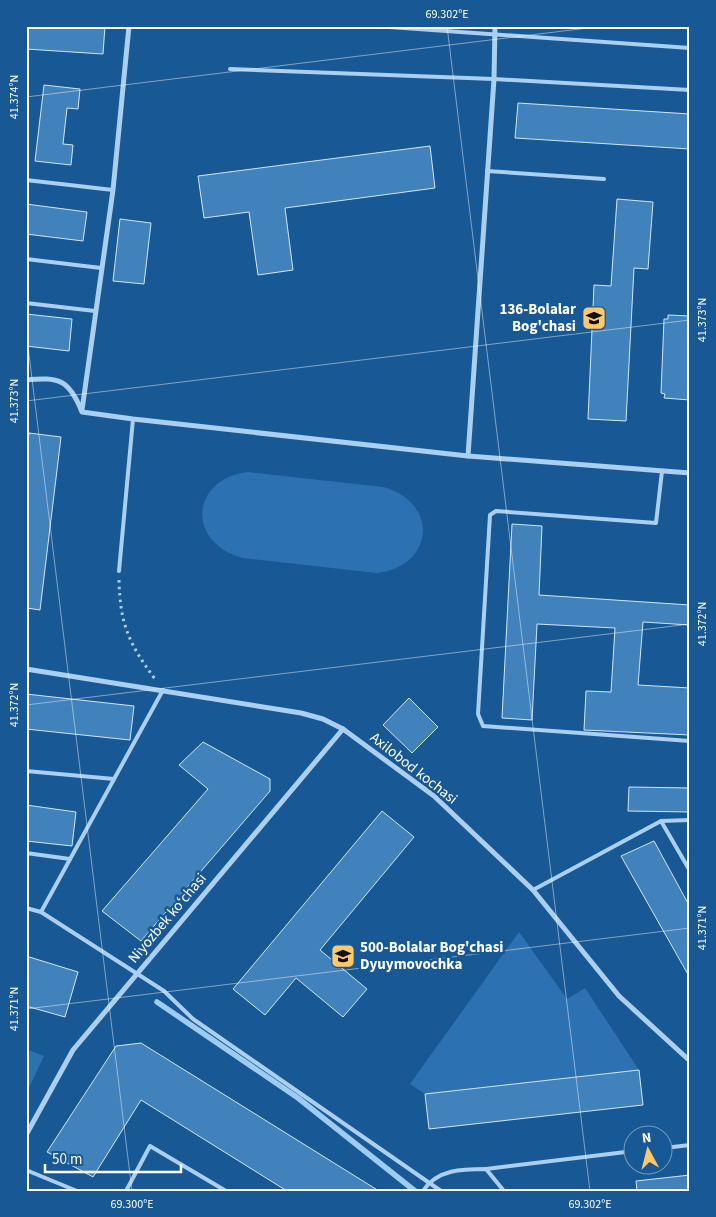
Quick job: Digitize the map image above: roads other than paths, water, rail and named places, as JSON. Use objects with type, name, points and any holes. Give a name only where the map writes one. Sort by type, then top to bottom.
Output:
[{"type":"street","points":[[82,412],[113,190],[129,26]]},
{"type":"street","points":[[468,456],[494,79],[495,26]]},
{"type":"street","points":[[26,380],[47,377],[59,380],[77,398],[82,412]]},
{"type":"street","points":[[82,412],[468,456],[690,473]]},
{"type":"street","name":"Axilobod kochasi","points":[[26,669],[301,713],[323,718],[343,729],[434,796],[533,890],[619,996],[690,1061]]},
{"type":"street","name":"Niyozbek koʻchasi","points":[[26,1134],[73,1050],[343,729]]},
{"type":"lane","points":[[374,26],[495,36],[690,48]]},
{"type":"lane","points":[[230,69],[494,79],[690,90]]},
{"type":"lane","points":[[488,171],[604,179]]},
{"type":"lane","points":[[26,180],[113,190]]},
{"type":"lane","points":[[26,259],[101,268]]},
{"type":"lane","points":[[26,303],[95,311]]},
{"type":"lane","points":[[119,572],[133,419]]},
{"type":"lane","points":[[662,471],[656,523],[496,511],[490,515],[478,714],[483,726],[690,741]]},
{"type":"lane","points":[[41,912],[163,690]]},
{"type":"lane","points":[[26,772],[114,779]]},
{"type":"lane","points":[[533,890],[661,821],[690,820]]},
{"type":"lane","points":[[661,821],[690,871]]},
{"type":"lane","points":[[26,853],[70,859]]},
{"type":"lane","points":[[26,908],[41,912],[164,991],[193,1019],[441,1191]]},
{"type":"lane","points":[[674,1147],[690,1145]]},
{"type":"lane","points":[[126,1191],[150,1146],[226,1191]]},
{"type":"lane","points":[[423,1191],[429,1182],[457,1169],[486,1169],[624,1153]]},
{"type":"lane","points":[[486,1169],[504,1191]]},
{"type":"lane","points":[[26,1170],[77,1191]]},
{"type":"waterway","points":[[157,1002],[298,1098],[415,1191]]},
{"type":"place","name":"136-Bolalar Bog'chasi","points":[[594,318]]},
{"type":"place","name":"500-Bolalar Bog'chasi Dyuymovochka","points":[[343,956]]}]
